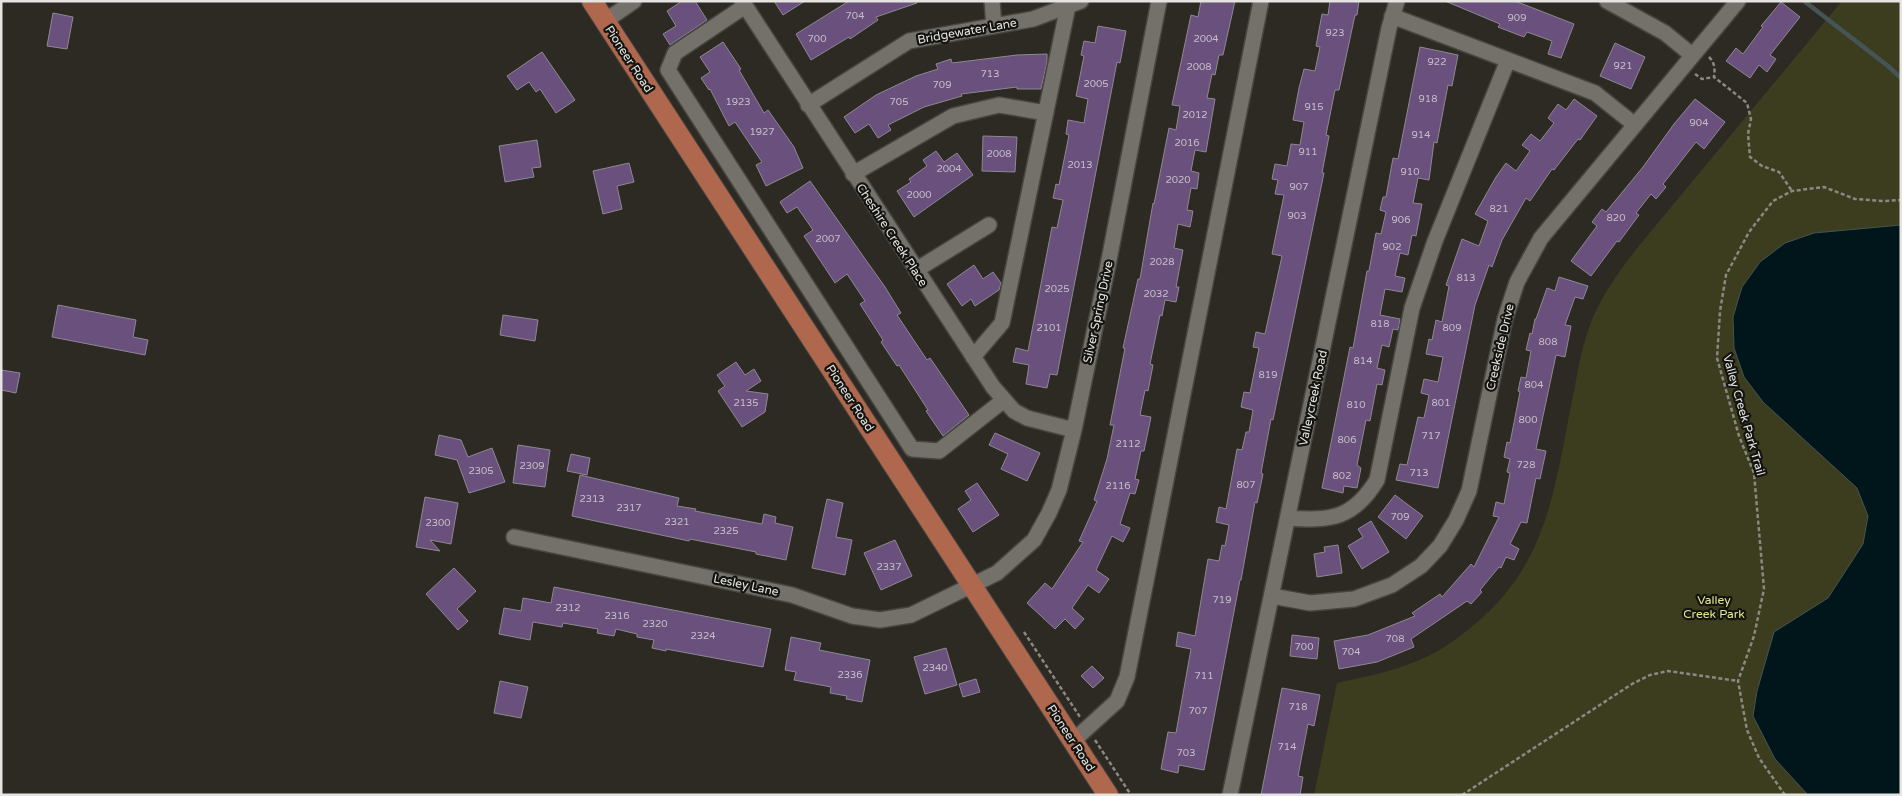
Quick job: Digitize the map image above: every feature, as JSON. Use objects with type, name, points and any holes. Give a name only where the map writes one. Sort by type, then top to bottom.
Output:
[{"type":"main road","name":"Pioneer Road","points":[[592,1],[971,584],[1080,734],[1108,795]]},
{"type":"street","points":[[605,21],[634,1]]},
{"type":"street","points":[[992,1],[994,26]]},
{"type":"street","name":"Silver Spring Drive","points":[[971,584],[997,573],[1034,540],[1049,514],[1059,490],[1074,430],[1109,260],[1159,1]]},
{"type":"street","points":[[1080,734],[1117,701],[1127,677],[1261,1]]},
{"type":"street","points":[[1607,1],[1666,34],[1692,55]]},
{"type":"street","name":"Creekside Drive","points":[[1272,596],[1310,603],[1354,598],[1392,584],[1420,566],[1440,546],[1456,520],[1469,491],[1505,319],[1517,282],[1541,238],[1738,1]]},
{"type":"street","points":[[744,4],[675,53],[668,70],[912,448],[939,451],[1004,400]]},
{"type":"street","name":"Cheshire Creek Place","points":[[744,4],[973,358],[1004,400],[1014,411],[1027,418],[1074,430]]},
{"type":"street","points":[[973,358],[1002,324],[1046,113],[1075,4]]},
{"type":"street","name":"Bridgewater Lane","points":[[808,105],[909,41],[1033,19],[1075,4]]},
{"type":"street","points":[[1394,8],[1508,60],[1595,94],[1635,125]]},
{"type":"street","name":"Valleycreek Road","points":[[1230,795],[1394,8]]},
{"type":"street","points":[[1288,518],[1317,520],[1338,516],[1354,507],[1366,496],[1377,480],[1412,308],[1435,241],[1508,60]]},
{"type":"street","points":[[853,174],[953,116],[999,105],[1046,113]]},
{"type":"street","points":[[916,270],[989,225]]},
{"type":"street","name":"Lesley Lane","points":[[514,537],[792,595],[852,616],[880,620],[911,615],[971,584]]},
{"type":"path","points":[[1708,56],[1713,63],[1714,77]]},
{"type":"path","points":[[1694,73],[1702,79],[1714,77],[1746,103],[1751,119],[1748,134],[1750,157],[1762,166],[1778,172],[1792,191]]},
{"type":"path","name":"Valley Creek Park Trail","points":[[1786,795],[1759,758],[1746,730],[1738,681],[1754,636],[1764,590],[1754,473],[1739,436],[1717,358],[1720,311],[1726,275],[1749,232],[1773,201],[1792,191],[1824,187],[1855,199],[1901,200]]},
{"type":"path","points":[[1019,625],[1080,734],[1131,795]]},
{"type":"path","points":[[1462,795],[1632,684],[1650,675],[1668,672],[1738,681]]},
{"type":"green space","name":"Valley Creek Park","points":[[1842,1],[1901,1],[1901,795],[1314,795],[1337,683],[1407,665],[1444,647],[1483,617],[1506,593],[1524,567],[1538,539],[1548,510],[1556,481],[1582,353],[1589,328],[1601,300],[1618,273],[1638,247]]},
{"type":"shaded area","points":[[1901,225],[1901,795],[1808,795],[1775,759],[1753,716],[1757,691],[1774,632],[1828,598],[1863,544],[1868,516],[1857,488],[1763,402],[1744,377],[1734,348],[1733,317],[1742,287],[1760,262],[1785,243],[1814,233]]},
{"type":"building","points":[[682,1],[695,1],[707,20],[670,45],[663,34],[676,26],[667,11]]},
{"type":"building","points":[[774,1],[805,1],[783,15]]},
{"type":"building","points":[[849,1],[916,1],[917,3],[876,17],[878,20],[850,39],[849,37],[811,60],[796,34]]},
{"type":"building","points":[[1201,1],[1235,1],[1223,55],[1219,55],[1215,75],[1212,74],[1207,98],[1215,99],[1206,152],[1195,150],[1191,171],[1199,173],[1197,189],[1191,188],[1187,210],[1193,211],[1190,227],[1178,224],[1174,248],[1183,250],[1176,287],[1179,287],[1176,302],[1165,300],[1150,364],[1153,365],[1148,391],[1145,390],[1140,415],[1151,417],[1144,451],[1141,451],[1135,479],[1139,480],[1135,494],[1130,493],[1120,524],[1130,528],[1123,542],[1112,536],[1096,570],[1109,579],[1099,593],[1088,585],[1072,608],[1084,619],[1075,629],[1065,619],[1055,629],[1027,603],[1045,583],[1052,589],[1083,542],[1079,541],[1097,501],[1094,500],[1107,459],[1114,425],[1110,425],[1125,348],[1123,348],[1138,279],[1140,279],[1153,203],[1169,128],[1176,130],[1180,106],[1172,105],[1191,15],[1198,17]]},
{"type":"building","points":[[1330,1],[1359,1],[1357,15],[1355,15],[1339,90],[1335,90],[1326,135],[1329,136],[1322,173],[1324,173],[1273,420],[1271,419],[1261,473],[1263,474],[1257,503],[1255,502],[1204,770],[1179,765],[1178,773],[1161,769],[1168,732],[1176,733],[1191,649],[1176,646],[1178,632],[1195,636],[1208,559],[1219,561],[1222,545],[1225,546],[1229,525],[1216,522],[1219,507],[1226,509],[1237,449],[1242,450],[1246,432],[1249,432],[1253,410],[1241,407],[1244,392],[1250,393],[1259,348],[1253,347],[1256,332],[1265,334],[1282,256],[1272,254],[1284,195],[1275,194],[1278,180],[1272,179],[1275,164],[1287,166],[1291,144],[1300,145],[1304,122],[1293,120],[1299,88],[1304,69],[1315,71],[1320,47],[1316,46],[1322,14],[1328,15]]},
{"type":"building","points":[[1445,1],[1515,1],[1574,24],[1561,58],[1548,54],[1552,41],[1527,32],[1524,37],[1498,27],[1500,24]]},
{"type":"building","points":[[1781,2],[1800,17],[1770,55],[1776,59],[1767,72],[1759,65],[1750,78],[1726,61],[1736,48],[1743,54],[1763,27],[1761,26]]},
{"type":"building","points":[[53,13],[73,17],[67,49],[47,46]]},
{"type":"building","points":[[1098,26],[1126,31],[1120,63],[1117,62],[1057,375],[1050,374],[1047,388],[1026,384],[1029,365],[1013,362],[1016,348],[1028,351],[1052,227],[1057,228],[1063,200],[1053,198],[1056,184],[1059,185],[1069,135],[1066,134],[1068,120],[1084,123],[1088,99],[1076,96],[1084,56],[1081,55],[1084,41],[1095,43]]},
{"type":"building","points":[[723,42],[741,69],[739,70],[764,113],[768,110],[794,147],[803,168],[766,186],[756,165],[762,162],[735,122],[729,126],[710,89],[701,78],[710,72],[700,57]]},
{"type":"building","points":[[1615,43],[1645,57],[1631,89],[1600,76]]},
{"type":"building","points":[[1420,47],[1458,55],[1452,86],[1448,85],[1437,143],[1434,142],[1429,180],[1418,178],[1413,203],[1422,204],[1416,236],[1412,235],[1408,255],[1400,253],[1395,276],[1405,278],[1402,292],[1385,289],[1380,315],[1400,319],[1398,330],[1393,329],[1389,347],[1382,345],[1377,368],[1385,370],[1382,385],[1377,384],[1370,421],[1366,420],[1357,465],[1361,468],[1357,488],[1344,486],[1343,493],[1322,488],[1350,347],[1353,348],[1367,271],[1369,271],[1376,233],[1381,234],[1386,212],[1380,210],[1383,197],[1386,197],[1393,158],[1398,159]]},
{"type":"building","points":[[542,52],[575,100],[556,113],[540,89],[536,92],[529,82],[517,90],[507,76]]},
{"type":"building","points":[[1047,54],[1041,89],[1017,89],[1017,87],[961,94],[962,96],[924,107],[888,125],[891,130],[878,138],[869,124],[855,133],[844,117],[876,95],[916,76],[938,69],[936,64],[951,59],[952,63],[1017,55]]},
{"type":"building","points":[[1574,99],[1597,116],[1580,140],[1578,139],[1554,170],[1552,169],[1530,201],[1526,198],[1502,240],[1492,267],[1489,265],[1475,305],[1438,488],[1396,480],[1400,464],[1407,465],[1418,417],[1424,418],[1429,395],[1421,393],[1424,379],[1438,382],[1443,357],[1426,354],[1429,339],[1432,340],[1436,320],[1442,322],[1449,286],[1446,285],[1462,239],[1479,246],[1488,221],[1475,214],[1496,177],[1506,163],[1516,171],[1530,151],[1522,145],[1531,134],[1540,141],[1554,123],[1548,118],[1558,104],[1566,110]]},
{"type":"building","points":[[1695,99],[1725,122],[1704,149],[1696,142],[1663,184],[1666,187],[1656,199],[1651,194],[1636,213],[1639,215],[1591,276],[1571,261],[1597,226],[1592,222],[1602,209],[1606,212]]},
{"type":"building","points":[[983,136],[1017,137],[1015,172],[982,171]]},
{"type":"building","points":[[537,140],[541,167],[532,168],[534,177],[505,182],[499,146]]},
{"type":"building","points":[[936,151],[944,162],[957,153],[973,175],[914,217],[897,191],[911,182],[909,179],[927,166],[923,160]]},
{"type":"building","points":[[629,163],[634,182],[617,186],[622,209],[603,214],[593,171]]},
{"type":"building","points":[[810,181],[885,287],[901,313],[897,315],[927,360],[930,358],[969,415],[943,436],[899,365],[897,366],[881,342],[883,340],[860,304],[865,301],[847,274],[835,283],[804,236],[813,230],[797,207],[787,213],[780,202]]},
{"type":"building","points":[[974,265],[983,279],[993,272],[1001,283],[999,290],[975,306],[971,299],[962,306],[947,284]]},
{"type":"building","points":[[1559,277],[1588,286],[1583,299],[1575,297],[1565,325],[1571,326],[1565,357],[1556,355],[1536,449],[1546,451],[1540,479],[1536,478],[1527,523],[1521,522],[1510,544],[1519,549],[1514,560],[1506,557],[1501,568],[1499,567],[1480,590],[1482,592],[1471,604],[1467,601],[1411,639],[1414,647],[1377,662],[1339,669],[1334,641],[1368,635],[1415,616],[1412,613],[1440,594],[1442,597],[1471,564],[1474,567],[1499,517],[1493,516],[1496,502],[1504,504],[1510,473],[1507,472],[1510,459],[1504,457],[1507,442],[1510,443],[1521,377],[1526,378],[1531,351],[1526,350],[1530,333],[1532,334],[1535,319],[1547,288],[1555,291]]},
{"type":"building","points":[[58,305],[136,320],[133,337],[148,340],[145,355],[52,337]]},
{"type":"building","points":[[503,315],[538,320],[535,341],[500,335]]},
{"type":"building","points":[[736,362],[745,375],[754,369],[761,381],[746,391],[768,394],[765,412],[742,427],[718,391],[725,386],[717,375]]},
{"type":"building","points":[[1,370],[20,373],[16,393],[1,390]]},
{"type":"building","points":[[995,433],[1040,453],[1027,481],[1001,469],[1008,454],[989,445]]},
{"type":"building","points":[[439,435],[461,440],[468,457],[492,448],[505,482],[469,493],[457,460],[435,455]]},
{"type":"building","points":[[518,445],[550,450],[545,487],[513,483]]},
{"type":"building","points":[[571,454],[590,458],[587,475],[567,471]]},
{"type":"building","points":[[580,475],[679,498],[677,506],[696,509],[695,511],[762,524],[764,514],[776,517],[775,523],[793,527],[786,560],[756,554],[756,552],[690,539],[689,541],[572,516]]},
{"type":"building","points":[[977,483],[999,515],[973,532],[958,509],[971,500],[965,491]]},
{"type":"building","points":[[1395,495],[1423,516],[1406,539],[1378,517]]},
{"type":"building","points":[[425,497],[458,503],[451,544],[430,540],[440,551],[416,547]]},
{"type":"building","points":[[827,499],[843,503],[836,537],[852,540],[845,575],[812,568]]},
{"type":"building","points":[[1371,521],[1389,552],[1362,569],[1348,546],[1363,537],[1358,529]]},
{"type":"building","points":[[895,540],[912,576],[881,590],[864,553]]},
{"type":"building","points":[[1338,545],[1342,573],[1317,577],[1314,554],[1325,552],[1324,547]]},
{"type":"building","points":[[454,568],[476,591],[457,609],[468,621],[458,630],[426,594]]},
{"type":"building","points":[[554,587],[771,629],[763,667],[652,648],[654,640],[637,637],[637,634],[616,629],[614,636],[597,633],[598,629],[563,623],[562,627],[533,622],[530,640],[499,634],[504,608],[521,611],[523,598],[551,603]]},
{"type":"building","points":[[1292,635],[1319,638],[1317,659],[1290,656]]},
{"type":"building","points":[[791,637],[821,643],[819,650],[870,660],[862,702],[846,699],[847,696],[830,693],[831,687],[794,680],[796,672],[785,670]]},
{"type":"building","points":[[946,648],[957,685],[925,694],[914,657]]},
{"type":"building","points":[[1092,666],[1104,678],[1093,688],[1081,676]]},
{"type":"building","points":[[976,679],[980,692],[963,697],[959,684]]},
{"type":"building","points":[[500,681],[528,687],[521,718],[494,713]]},
{"type":"building","points":[[1282,688],[1320,695],[1314,726],[1308,724],[1298,776],[1303,777],[1300,795],[1261,795]]},
{"type":"waterway","points":[[1804,1],[1901,78]]}]
